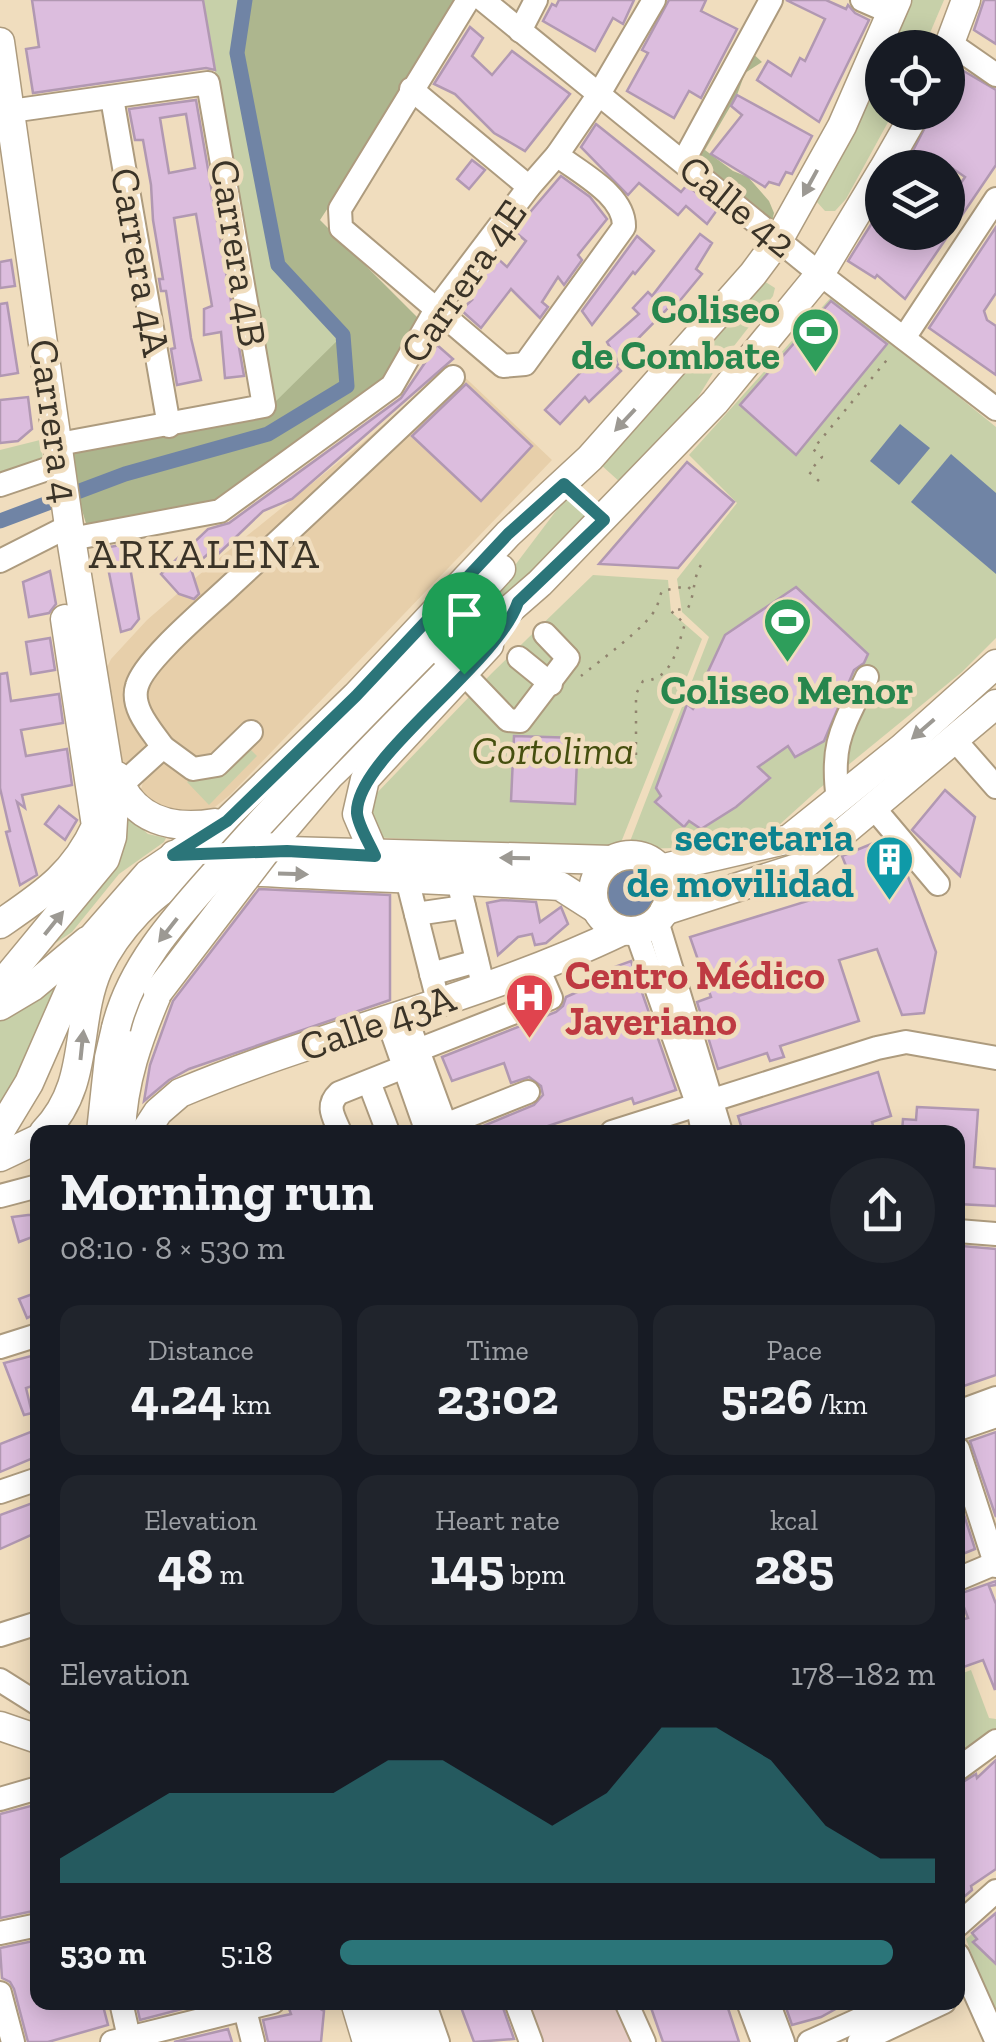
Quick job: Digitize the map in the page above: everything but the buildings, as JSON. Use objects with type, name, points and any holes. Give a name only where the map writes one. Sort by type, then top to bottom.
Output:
[{"type":"main road","points":[[955,30],[966,0]]},
{"type":"main road","points":[[0,1006],[32,987],[85,943],[148,874],[227,821],[356,696],[508,534],[542,505],[662,380],[779,239],[842,126],[894,7]]},
{"type":"main road","name":"Carrera 4","points":[[0,42],[56,467],[96,826],[86,847],[57,885],[0,924]]},
{"type":"main road","name":"Carrera 4","points":[[0,163],[56,467]]},
{"type":"main road","points":[[102,1125],[109,1058],[122,1002],[188,904],[290,789],[518,602],[604,520],[703,416],[820,274],[865,199]]},
{"type":"main road","points":[[375,856],[357,814],[365,779],[520,547],[542,505]]},
{"type":"main road","name":"Carrera 4","points":[[0,986],[105,859],[112,837],[114,803],[106,748],[62,528]]},
{"type":"main road","points":[[660,869],[790,840],[996,664]]},
{"type":"main road","points":[[121,1125],[129,1068],[158,992],[303,803],[442,666]]},
{"type":"main road","name":"Calle 43A","points":[[150,1125],[180,1093],[395,1015],[434,988],[480,973],[538,968],[645,923],[803,866],[996,704]]},
{"type":"main road","points":[[106,748],[120,786],[134,806],[152,819],[187,828],[227,821]]},
{"type":"main road","points":[[52,1125],[76,1078],[87,1007],[99,967],[133,919],[168,888],[195,874],[407,879],[461,894],[560,886],[596,909],[603,919],[645,923],[668,890],[660,869],[637,856],[612,860],[287,851],[173,855]]},
{"type":"main road","points":[[596,909],[594,884],[612,860]]},
{"type":"main road","points":[[2,1148],[85,943]]},
{"type":"main road","points":[[2,1148],[30,1142]]},
{"type":"main road","points":[[0,1726],[30,1736]]},
{"type":"main road","points":[[405,2010],[414,2042]]},
{"type":"main road","points":[[360,2014],[394,2042]]},
{"type":"street","points":[[468,0],[340,209],[341,228],[503,366],[525,364],[624,227],[618,202],[557,155]]},
{"type":"street","name":"Calle 42","points":[[482,0],[779,239],[899,344],[996,409]]},
{"type":"street","points":[[520,31],[536,0]]},
{"type":"street","name":"Carrera 4E","points":[[62,528],[220,512],[392,386],[435,311],[528,187],[557,155],[599,94],[654,0]]},
{"type":"street","points":[[683,162],[771,0]]},
{"type":"street","points":[[862,0],[894,7]]},
{"type":"street","points":[[965,55],[996,74]]},
{"type":"street","name":"Carrera 4B","points":[[112,98],[204,82],[210,86],[214,100],[264,406],[169,426]]},
{"type":"street","points":[[411,89],[528,187]]},
{"type":"street","points":[[11,111],[112,98]]},
{"type":"street","name":"Carrera 4A","points":[[112,98],[169,426]]},
{"type":"street","points":[[899,344],[996,199]]},
{"type":"street","points":[[251,732],[217,765],[193,769],[164,747],[146,725],[136,698],[138,682],[190,623],[453,377]]},
{"type":"street","points":[[0,485],[169,426]]},
{"type":"street","points":[[0,561],[62,528]]},
{"type":"street","points":[[442,666],[513,723],[520,721],[568,658],[545,634]]},
{"type":"street","points":[[520,658],[550,684]]},
{"type":"street","points":[[838,800],[833,766],[835,746],[867,677]]},
{"type":"street","points":[[954,740],[996,786]]},
{"type":"street","points":[[120,786],[164,747]]},
{"type":"street","points":[[874,807],[938,884]]},
{"type":"street","points":[[407,879],[434,988]]},
{"type":"street","points":[[416,914],[461,894],[480,973]]},
{"type":"street","points":[[645,923],[705,1101],[717,1125]]},
{"type":"street","points":[[337,1125],[330,1108],[339,1093],[551,998],[538,968]]},
{"type":"street","points":[[395,1015],[438,1125]]},
{"type":"street","points":[[633,1125],[906,1042],[996,1058]]},
{"type":"street","points":[[369,1082],[385,1125]]},
{"type":"street","points":[[452,1125],[528,1092]]},
{"type":"street","points":[[703,1125],[705,1101]]},
{"type":"street","points":[[1,1194],[30,1188]]},
{"type":"street","points":[[965,1232],[996,1234]]},
{"type":"street","points":[[0,1347],[30,1338]]},
{"type":"street","points":[[965,1409],[996,1398]]},
{"type":"street","points":[[965,1427],[996,1416]]},
{"type":"street","points":[[965,1470],[996,1564],[965,1575]]},
{"type":"street","points":[[0,1492],[30,1482]]},
{"type":"street","points":[[0,1635],[30,1626]]},
{"type":"street","points":[[0,1680],[30,1699]]},
{"type":"street","points":[[965,1765],[996,1742]]},
{"type":"street","points":[[0,1799],[30,1790]]},
{"type":"street","points":[[965,1920],[996,1891]]},
{"type":"street","points":[[0,1933],[30,1927]]},
{"type":"street","points":[[965,1992],[996,2040]]},
{"type":"street","points":[[0,1993],[13,2042]]},
{"type":"street","points":[[122,2010],[124,2041],[230,2010]]},
{"type":"street","points":[[245,2010],[252,2042]]},
{"type":"street","points":[[427,2010],[438,2042]]},
{"type":"street","points":[[519,2010],[531,2042]]},
{"type":"street","points":[[630,2010],[644,2042]]},
{"type":"street","points":[[751,2010],[763,2042]]},
{"type":"street","points":[[771,2010],[782,2042]]},
{"type":"street","points":[[808,2042],[880,2010]]},
{"type":"street","points":[[859,2042],[927,2010]]},
{"type":"path","points":[[819,481],[810,472],[822,457],[813,449],[899,344]]},
{"type":"path","points":[[636,755],[636,694],[643,681],[668,671],[685,624],[671,612],[688,608],[695,594],[696,570],[704,561]]},
{"type":"path","points":[[578,678],[644,622],[657,608],[662,590],[687,586],[695,594]]},
{"type":"shaded area","points":[[452,365],[552,460],[230,795],[206,814],[190,820],[139,796],[144,779],[134,762],[116,769],[104,674],[111,659],[147,620],[207,568]]},
{"type":"shaded area","points":[[525,2010],[625,2010],[639,2042],[538,2042]]},
{"type":"green space","points":[[203,0],[245,0],[237,53],[278,265],[343,335],[347,386],[271,406]]},
{"type":"green space","points":[[245,0],[464,0],[320,220],[422,322],[388,386],[220,511],[87,527],[62,442],[271,406],[343,335],[278,265],[237,53]]},
{"type":"green space","points":[[908,0],[944,0],[931,30],[896,30]]},
{"type":"green space","points":[[749,50],[762,62],[745,73],[737,95],[705,150],[748,177],[769,201],[774,213],[771,226],[687,161]]},
{"type":"green space","points":[[865,96],[865,130],[884,130],[873,150],[865,150],[865,164],[835,211],[825,211],[817,202]]},
{"type":"green space","points":[[761,279],[775,288],[773,296],[713,373],[690,410],[621,483],[600,464],[707,347]]},
{"type":"green space","points":[[833,295],[996,427],[996,638],[962,672],[768,835],[711,847],[639,849],[629,844],[709,637],[682,612],[677,579],[737,503],[689,455]]},
{"type":"green space","points":[[40,440],[45,469],[0,485],[0,450]]},
{"type":"green space","points":[[568,495],[591,517],[530,579],[440,653],[503,581]]},
{"type":"green space","name":"Cortolima","points":[[593,575],[668,580],[671,612],[702,639],[618,850],[370,837],[374,796]]},
{"type":"green space","points":[[235,734],[257,756],[209,805],[187,782]]},
{"type":"green space","points":[[119,809],[148,834],[166,838],[164,842],[119,874],[72,932],[21,966]]},
{"type":"green space","points":[[63,970],[24,1067],[0,1106],[0,1014]]},
{"type":"green space","points":[[971,1670],[989,1718],[996,1719],[996,1741],[965,1764],[965,1672]]},
{"type":"green space","points":[[996,1914],[996,2019],[966,1939]]},
{"type":"water","points":[[900,424],[930,448],[899,485],[870,461]]},
{"type":"water","points":[[951,454],[996,493],[996,574],[911,502]]},
{"type":"water","points":[[630,866],[649,874],[657,893],[649,912],[630,920],[611,912],[603,893],[611,874]]},
{"type":"waterway","points":[[0,521],[125,474],[268,434],[347,386],[343,335],[278,265],[237,53],[245,0]]},
{"type":"place","name":"Coliseo de Combate","points":[[815,374]]},
{"type":"place","name":"Coliseo Menor","points":[[787,664]]},
{"type":"place","name":"secretaría de movilidad","points":[[889,902]]},
{"type":"place","name":"Centro Médico Javeriano","points":[[530,1040]]},
{"type":"district","name":"ARKALENA","points":[[205,553]]},
{"type":"route","points":[[564,484],[604,520],[518,602],[514,615],[464,674],[365,779],[357,814],[375,856],[287,851],[173,855],[227,821],[356,696],[508,534],[564,484]]}]
